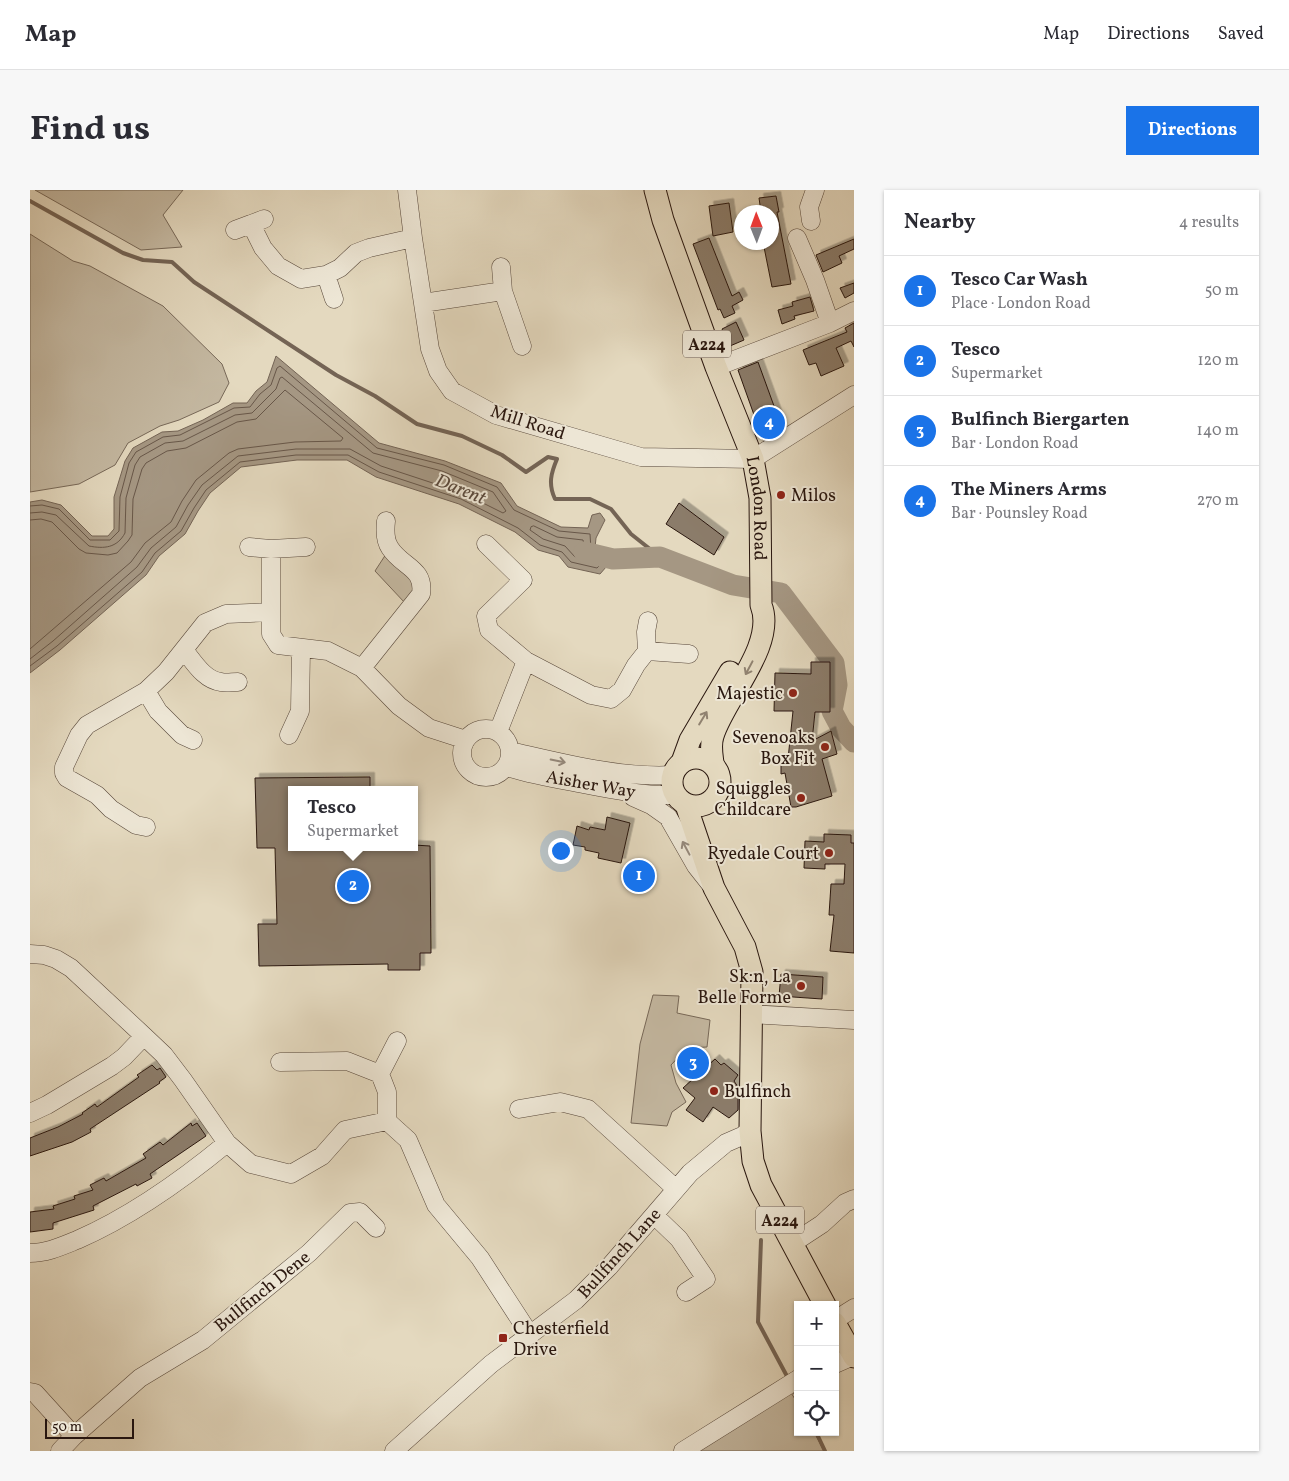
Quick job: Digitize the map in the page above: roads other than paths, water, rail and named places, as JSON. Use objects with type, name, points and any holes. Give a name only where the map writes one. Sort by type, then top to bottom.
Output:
[{"type":"main road","name":"London Road","points":[[655,190],[663,220],[716,367],[753,459],[760,498],[762,602],[764,613],[760,642],[752,662],[713,737],[712,764],[719,773],[721,783],[717,796],[708,804],[700,844]]},
{"type":"main road","name":"London Road","points":[[762,602],[756,613],[745,645],[690,740],[679,784],[714,888],[750,960],[753,985],[750,1131],[753,1161],[761,1185],[823,1301]]},
{"type":"main road","points":[[708,804],[697,807],[679,784],[690,759],[708,760],[712,764]]},
{"type":"main road","points":[[839,1329],[854,1357]]},
{"type":"street","name":"Mill Road","points":[[407,190],[430,350],[438,371],[452,391],[496,415],[641,457],[753,459]]},
{"type":"street","points":[[811,221],[809,207],[815,190]]},
{"type":"street","points":[[250,224],[263,248],[278,266],[301,279],[326,275],[340,268],[356,254],[369,248],[413,238]]},
{"type":"street","points":[[797,238],[815,280],[830,323]]},
{"type":"street","points":[[500,267],[503,291],[522,346]]},
{"type":"street","points":[[326,275],[334,299]]},
{"type":"street","points":[[424,303],[503,291]]},
{"type":"street","points":[[716,367],[830,323],[854,311]]},
{"type":"street","points":[[753,459],[854,395]]},
{"type":"street","points":[[362,668],[421,594],[420,577],[389,548],[385,534],[386,522]]},
{"type":"street","points":[[486,544],[523,580],[486,616],[489,630],[526,661],[591,695],[611,699],[622,690],[636,665],[647,651],[646,632],[648,621]]},
{"type":"street","points":[[249,547],[271,549],[306,547]]},
{"type":"street","points":[[271,549],[271,634],[278,645],[328,651],[362,668],[399,706],[429,728],[466,740]]},
{"type":"street","points":[[146,827],[136,825],[126,828],[97,795],[67,778],[64,768],[79,735],[87,725],[146,691],[166,672],[204,623],[226,614],[270,612]]},
{"type":"street","points":[[289,735],[305,712],[301,649]]},
{"type":"street","points":[[184,650],[205,675],[219,682],[238,682]]},
{"type":"street","points":[[647,651],[690,654]]},
{"type":"street","points":[[498,732],[526,661]]},
{"type":"street","points":[[146,691],[158,710],[182,735],[193,740]]},
{"type":"street","points":[[490,729],[498,732],[506,739],[509,759],[497,775],[488,778],[476,775],[465,766],[462,758],[462,749],[466,740],[473,733],[481,730],[490,729]]},
{"type":"street","name":"Aisher Way","points":[[509,759],[649,776],[679,784]]},
{"type":"street","name":"Aisher Way","points":[[509,759],[529,774],[616,790],[661,796],[679,784]]},
{"type":"street","points":[[616,790],[651,805],[668,817],[696,866],[714,888]]},
{"type":"street","points":[[30,954],[50,957],[71,968],[164,1055],[227,1143],[251,1164],[291,1174],[322,1156],[346,1130],[387,1121]]},
{"type":"street","points":[[751,1014],[854,1020]]},
{"type":"street","points":[[30,1114],[112,1066],[124,1057],[144,1036]]},
{"type":"street","points":[[380,1074],[397,1041]]},
{"type":"street","points":[[280,1062],[346,1061],[380,1074],[387,1092],[387,1121],[408,1140],[436,1205],[480,1258],[530,1335]]},
{"type":"street","points":[[519,1109],[560,1102],[588,1109],[675,1188]]},
{"type":"street","name":"Bullfinch Lane","points":[[394,1451],[491,1364],[576,1300],[609,1267],[675,1188],[702,1161],[726,1143],[750,1131]]},
{"type":"street","points":[[30,1253],[41,1253],[62,1246],[138,1209],[227,1143]]},
{"type":"street","points":[[793,1243],[822,1224],[845,1203],[854,1199]]},
{"type":"street","name":"Bullfinch Dene","points":[[74,1436],[140,1378],[203,1340],[309,1253],[350,1213],[360,1212],[376,1228]]},
{"type":"street","points":[[654,1215],[679,1239],[706,1279],[686,1292]]},
{"type":"street","points":[[839,1319],[854,1308]]},
{"type":"street","points":[[839,1363],[854,1357]]},
{"type":"street","points":[[683,1451],[794,1382]]},
{"type":"street","points":[[30,1392],[35,1393],[74,1436],[60,1451]]},
{"type":"water","points":[[276,356],[379,443],[445,461],[501,483],[517,506],[561,527],[588,528],[592,515],[600,513],[605,520],[596,538],[595,548],[613,559],[600,574],[568,567],[559,556],[538,550],[515,532],[459,504],[376,477],[347,460],[297,460],[241,467],[210,493],[185,534],[159,556],[146,575],[60,650],[30,673],[30,502],[42,500],[61,505],[92,536],[108,536],[114,529],[114,497],[125,461],[133,448],[162,432],[178,431],[203,420],[233,403],[247,403],[256,391],[267,382]]},
{"type":"waterway","points":[[30,201],[123,253],[143,260],[172,262],[194,282],[336,375],[375,396],[417,424],[462,436],[502,455],[526,472],[548,457],[557,459],[551,479],[555,499],[590,499],[611,509],[631,534],[660,557]]},
{"type":"waterway","name":"Darent","points":[[584,552],[613,559],[660,557],[733,585],[781,593],[834,663],[837,685],[832,711],[841,728],[854,742]]},
{"type":"waterway","points":[[761,1240],[758,1322],[789,1380]]},
{"type":"waterway","points":[[818,1436],[825,1451]]},
{"type":"place","name":"The Miners Arms","points":[[769,423]]},
{"type":"place","name":"Milos","points":[[781,495]]},
{"type":"place","name":"Majestic","points":[[793,693]]},
{"type":"place","name":"Sevenoaks Box Fit","points":[[825,747]]},
{"type":"place","name":"Squiggles Childcare","points":[[801,798]]},
{"type":"place","name":"Ryedale Court","points":[[829,853]]},
{"type":"place","name":"Tesco Car Wash","points":[[639,876]]},
{"type":"place","name":"Tesco","points":[[353,886]]},
{"type":"place","name":"Sk:n, La Belle Forme","points":[[801,986]]},
{"type":"place","name":"Bulfinch Biergarten","points":[[693,1063]]},
{"type":"place","name":"Bulfinch","points":[[714,1091]]},
{"type":"place","name":"Chesterfield Drive","points":[[503,1338]]}]
